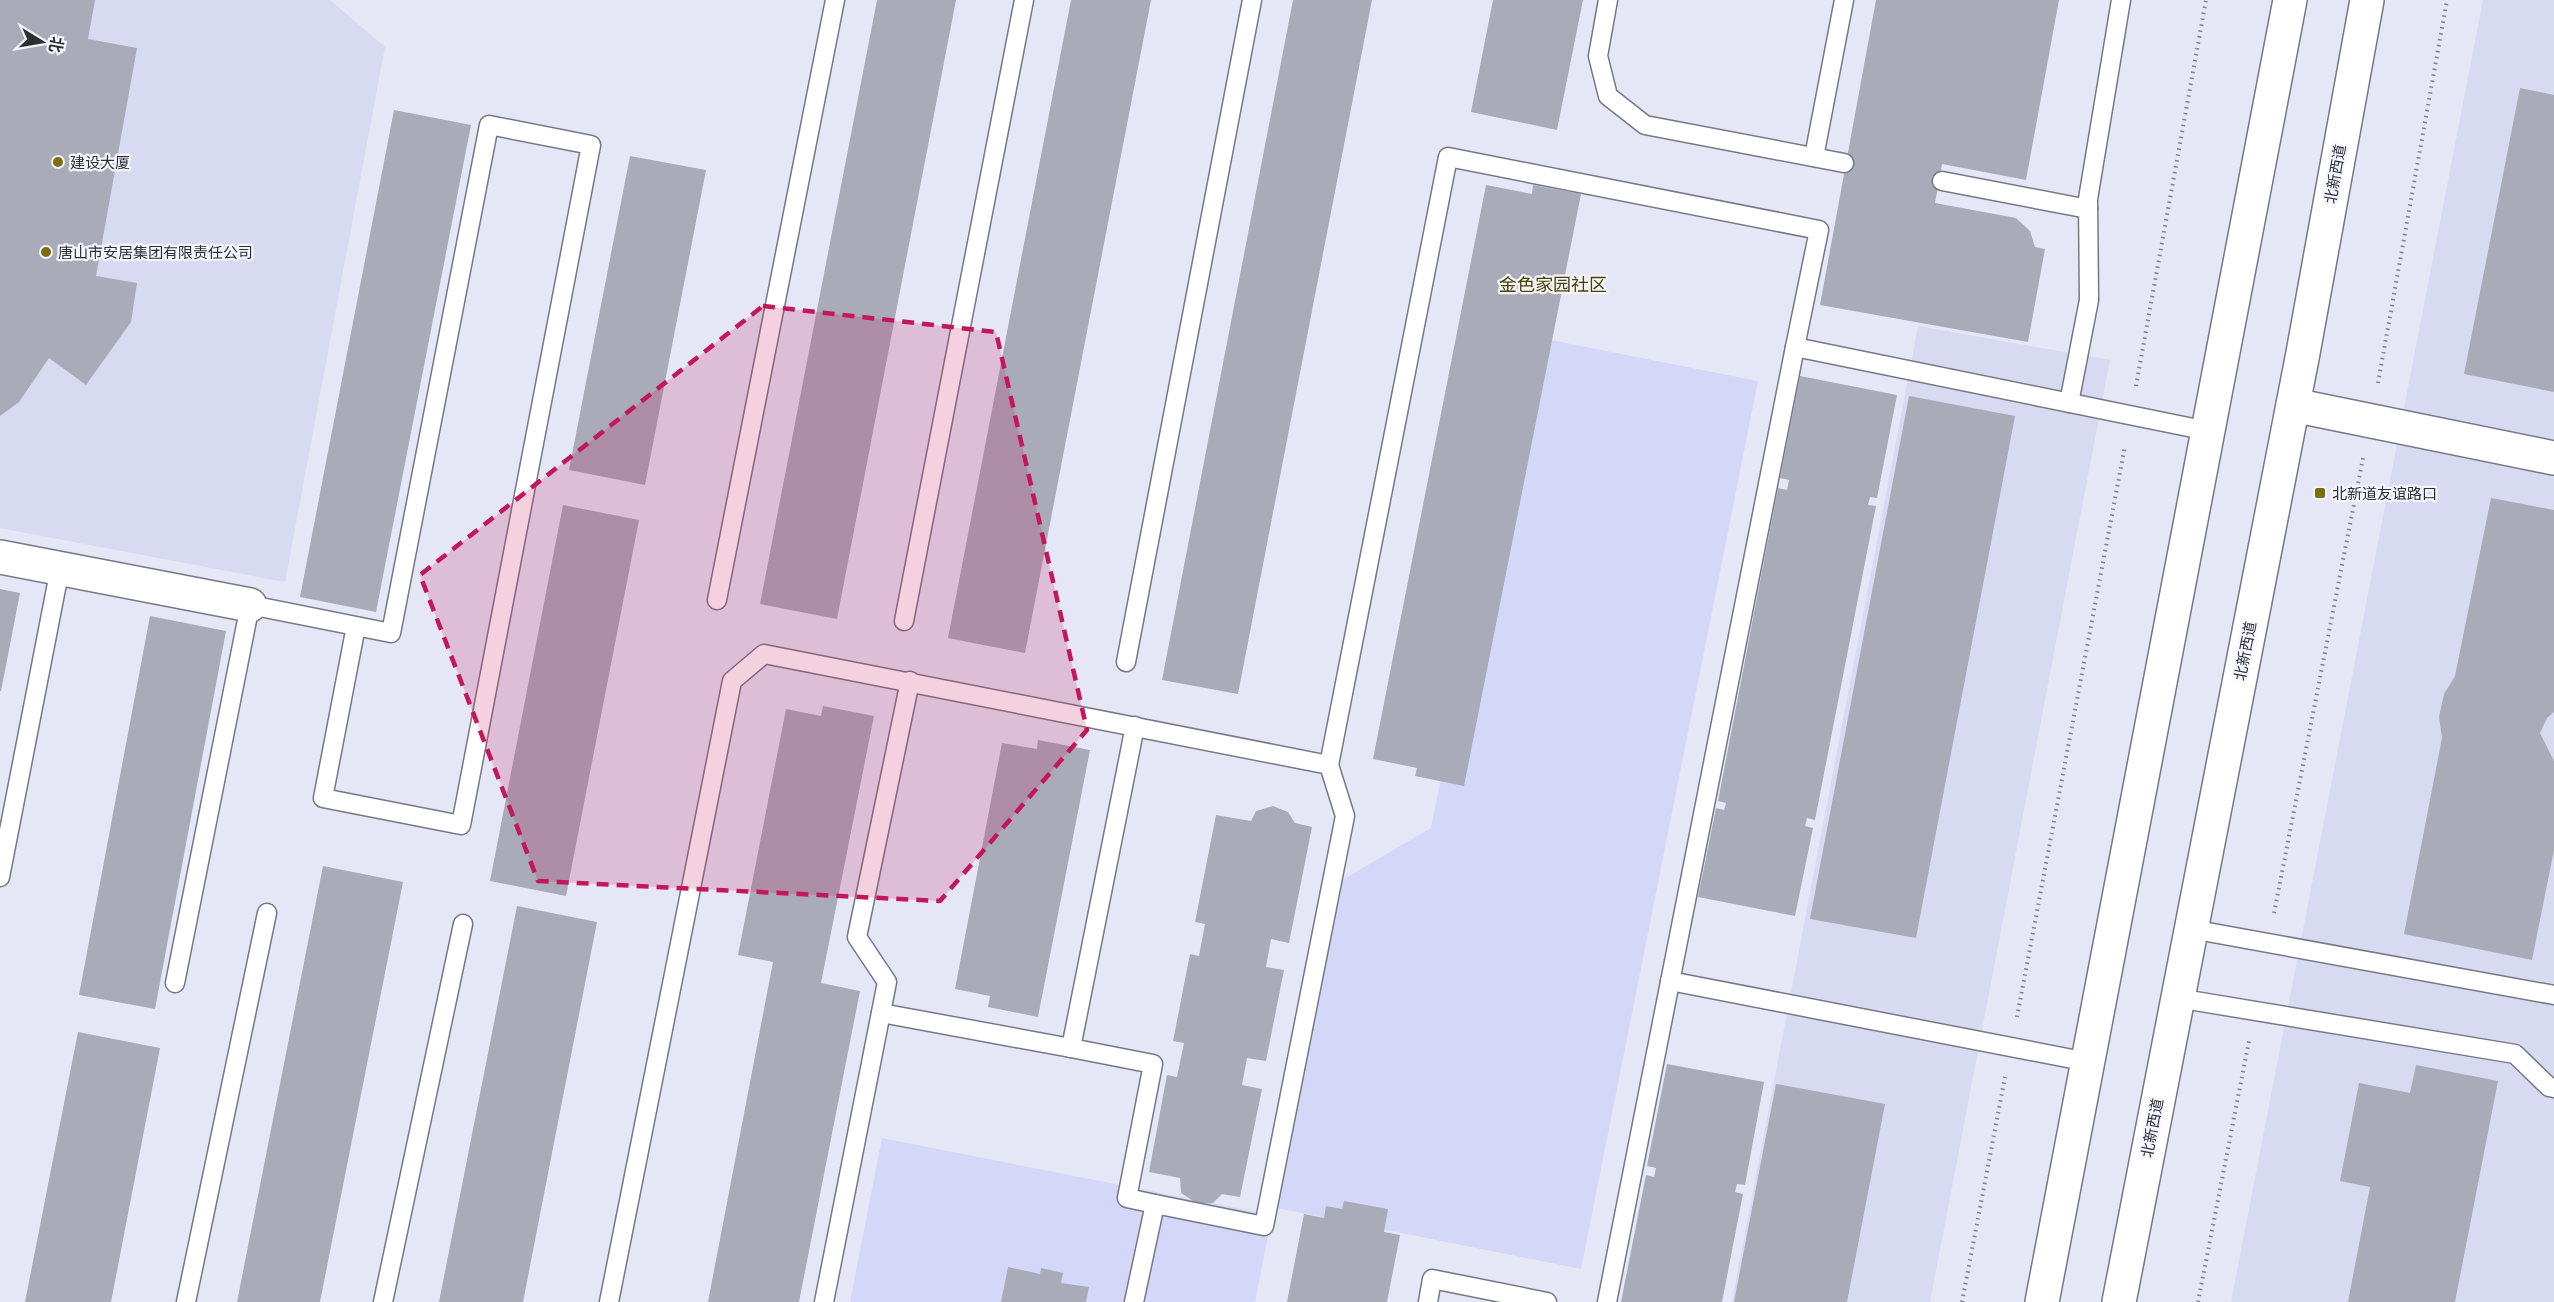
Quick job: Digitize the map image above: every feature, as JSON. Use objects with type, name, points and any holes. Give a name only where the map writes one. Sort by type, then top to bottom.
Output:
[{"type":"main road","points":[[2042,1302],[2290,0]]},
{"type":"main road","name":"北新西道","points":[[2119,1302],[2293,405],[2367,0]]},
{"type":"main road","points":[[2293,405],[2554,458]]},
{"type":"main road","points":[[0,557],[250,605]]},
{"type":"lane","points":[[717,600],[835,0]]},
{"type":"lane","points":[[904,621],[1024,0]]},
{"type":"lane","points":[[1126,662],[1252,0]]},
{"type":"lane","points":[[1608,0],[1598,56],[1608,96],[1644,125],[1844,163]]},
{"type":"lane","points":[[1814,157],[1844,0]]},
{"type":"lane","points":[[2069,403],[2089,300],[2088,209],[2121,0]]},
{"type":"lane","points":[[175,983],[250,605],[356,626],[391,633],[489,125],[591,145],[461,825],[323,798],[356,626]]},
{"type":"lane","points":[[882,1013],[1153,1064],[1127,1198],[1264,1226],[1345,816],[1329,765],[1448,157],[1819,230],[1607,1302]]},
{"type":"lane","points":[[1942,182],[2088,209]]},
{"type":"lane","points":[[1795,347],[2208,431]]},
{"type":"lane","points":[[0,877],[60,568]]},
{"type":"lane","points":[[609,1302],[732,681],[764,654],[1329,765]]},
{"type":"lane","points":[[824,1302],[887,982],[857,938],[910,681]]},
{"type":"lane","points":[[1071,1048],[1135,726]]},
{"type":"lane","points":[[186,1302],[267,913]]},
{"type":"lane","points":[[383,1302],[463,924]]},
{"type":"lane","points":[[2191,929],[2554,995]]},
{"type":"lane","points":[[1670,981],[2088,1062]]},
{"type":"lane","points":[[2177,998],[2515,1054],[2549,1087],[2554,1088]]},
{"type":"lane","points":[[1134,1302],[1155,1204]]},
{"type":"lane","points":[[1428,1302],[1432,1279],[1547,1302]]},
{"type":"path","points":[[1962,1302],[2131,415],[2206,0]]},
{"type":"path","points":[[2268,943],[2371,421],[2447,0]]},
{"type":"path","points":[[2198,1302],[2255,1011]]},
{"type":"highlighted area","points":[[763,306],[996,332],[1087,730],[940,901],[538,881],[420,575]]},
{"type":"shaded area","name":"建设大厦","points":[[0,0],[330,0],[385,47],[285,582],[0,528]]},
{"type":"shaded area","points":[[2483,0],[2554,0],[2554,1302],[2231,1302]]},
{"type":"shaded area","points":[[1918,326],[2110,360],[1930,1302],[1732,1302]]},
{"type":"shaded area","points":[[1530,336],[1758,381],[1581,1269],[1268,1206],[1332,886],[1431,828]]},
{"type":"shaded area","points":[[882,1138],[1272,1215],[1255,1302],[850,1302]]},
{"type":"building","name":"建设大厦","points":[[0,0],[95,0],[88,39],[137,48],[96,276],[137,283],[131,322],[86,385],[49,358],[19,402],[0,416]]},
{"type":"building","points":[[877,0],[956,0],[837,619],[760,604]]},
{"type":"building","points":[[1071,0],[1151,0],[1025,653],[948,638]]},
{"type":"building","points":[[1293,0],[1372,0],[1238,694],[1162,680]]},
{"type":"building","points":[[1493,0],[1583,0],[1557,130],[1471,112]]},
{"type":"building","points":[[1876,0],[2059,0],[2026,180],[1942,164],[1935,203],[2016,218],[2030,231],[2035,247],[2045,249],[2028,342],[1820,305]]},
{"type":"building","points":[[2520,88],[2554,95],[2554,392],[2464,374]]},
{"type":"building","points":[[394,110],[471,125],[376,612],[300,597]]},
{"type":"building","points":[[630,156],[706,170],[645,485],[569,470]]},
{"type":"building","points":[[1486,185],[1532,194],[1533,185],[1581,194],[1464,786],[1415,776],[1417,768],[1373,759]]},
{"type":"building","points":[[1800,376],[1897,395],[1877,498],[1870,497],[1868,505],[1876,506],[1815,820],[1807,818],[1805,826],[1813,828],[1795,916],[1698,897],[1716,808],[1724,810],[1726,803],[1718,801],[1778,488],[1787,490],[1789,480],[1780,478]]},
{"type":"building","points":[[1909,396],[2015,416],[1916,938],[1810,919]]},
{"type":"building","points":[[2491,498],[2554,510],[2554,712],[2547,718],[2540,733],[2554,761],[2554,850],[2532,960],[2404,934],[2442,738],[2439,717],[2444,694],[2455,676]]},
{"type":"building","points":[[563,505],[639,520],[566,896],[490,881]]},
{"type":"building","points":[[0,589],[20,593],[1,691],[0,691]]},
{"type":"building","points":[[150,616],[226,631],[155,1009],[79,995]]},
{"type":"building","points":[[823,706],[874,716],[821,983],[860,991],[799,1302],[708,1302],[773,962],[738,955],[786,709],[821,716]]},
{"type":"building","points":[[1038,740],[1090,750],[1038,1017],[988,1007],[990,996],[955,989],[1002,743],[1037,749]]},
{"type":"building","points":[[1273,806],[1288,812],[1295,823],[1312,827],[1289,943],[1271,939],[1266,967],[1284,970],[1266,1061],[1247,1058],[1242,1085],[1262,1089],[1240,1197],[1222,1194],[1213,1203],[1198,1204],[1181,1193],[1180,1178],[1149,1172],[1167,1075],[1177,1077],[1184,1043],[1173,1041],[1190,954],[1199,956],[1205,924],[1195,922],[1216,815],[1251,821],[1256,811]]},
{"type":"building","points":[[323,866],[403,882],[320,1302],[237,1302]]},
{"type":"building","points":[[517,906],[597,922],[523,1302],[439,1302]]},
{"type":"building","points":[[78,1032],[160,1048],[111,1302],[25,1302]]},
{"type":"building","points":[[1667,1064],[1764,1082],[1745,1185],[1737,1184],[1735,1192],[1743,1194],[1722,1302],[1621,1302],[1646,1175],[1654,1177],[1656,1168],[1647,1166]]},
{"type":"building","points":[[2416,1065],[2498,1081],[2455,1302],[2348,1302],[2370,1187],[2340,1181],[2359,1083],[2410,1093]]},
{"type":"building","points":[[1776,1084],[1885,1104],[1847,1302],[1734,1302]]},
{"type":"building","points":[[1344,1201],[1388,1209],[1384,1232],[1400,1235],[1387,1302],[1287,1302],[1304,1214],[1324,1218],[1326,1206],[1342,1209]]},
{"type":"building","points":[[1008,1267],[1040,1274],[1041,1268],[1063,1273],[1061,1283],[1089,1287],[1086,1302],[1001,1302]]},
{"type":"place","name":"建设大厦","points":[[58,162]]},
{"type":"place","name":"唐山市安居集团有限责任公司","points":[[46,252]]},
{"type":"place","name":"北新道友谊路口","points":[[2320,493]]},
{"type":"district","name":"金色家园社区","points":[[1553,284]]}]
